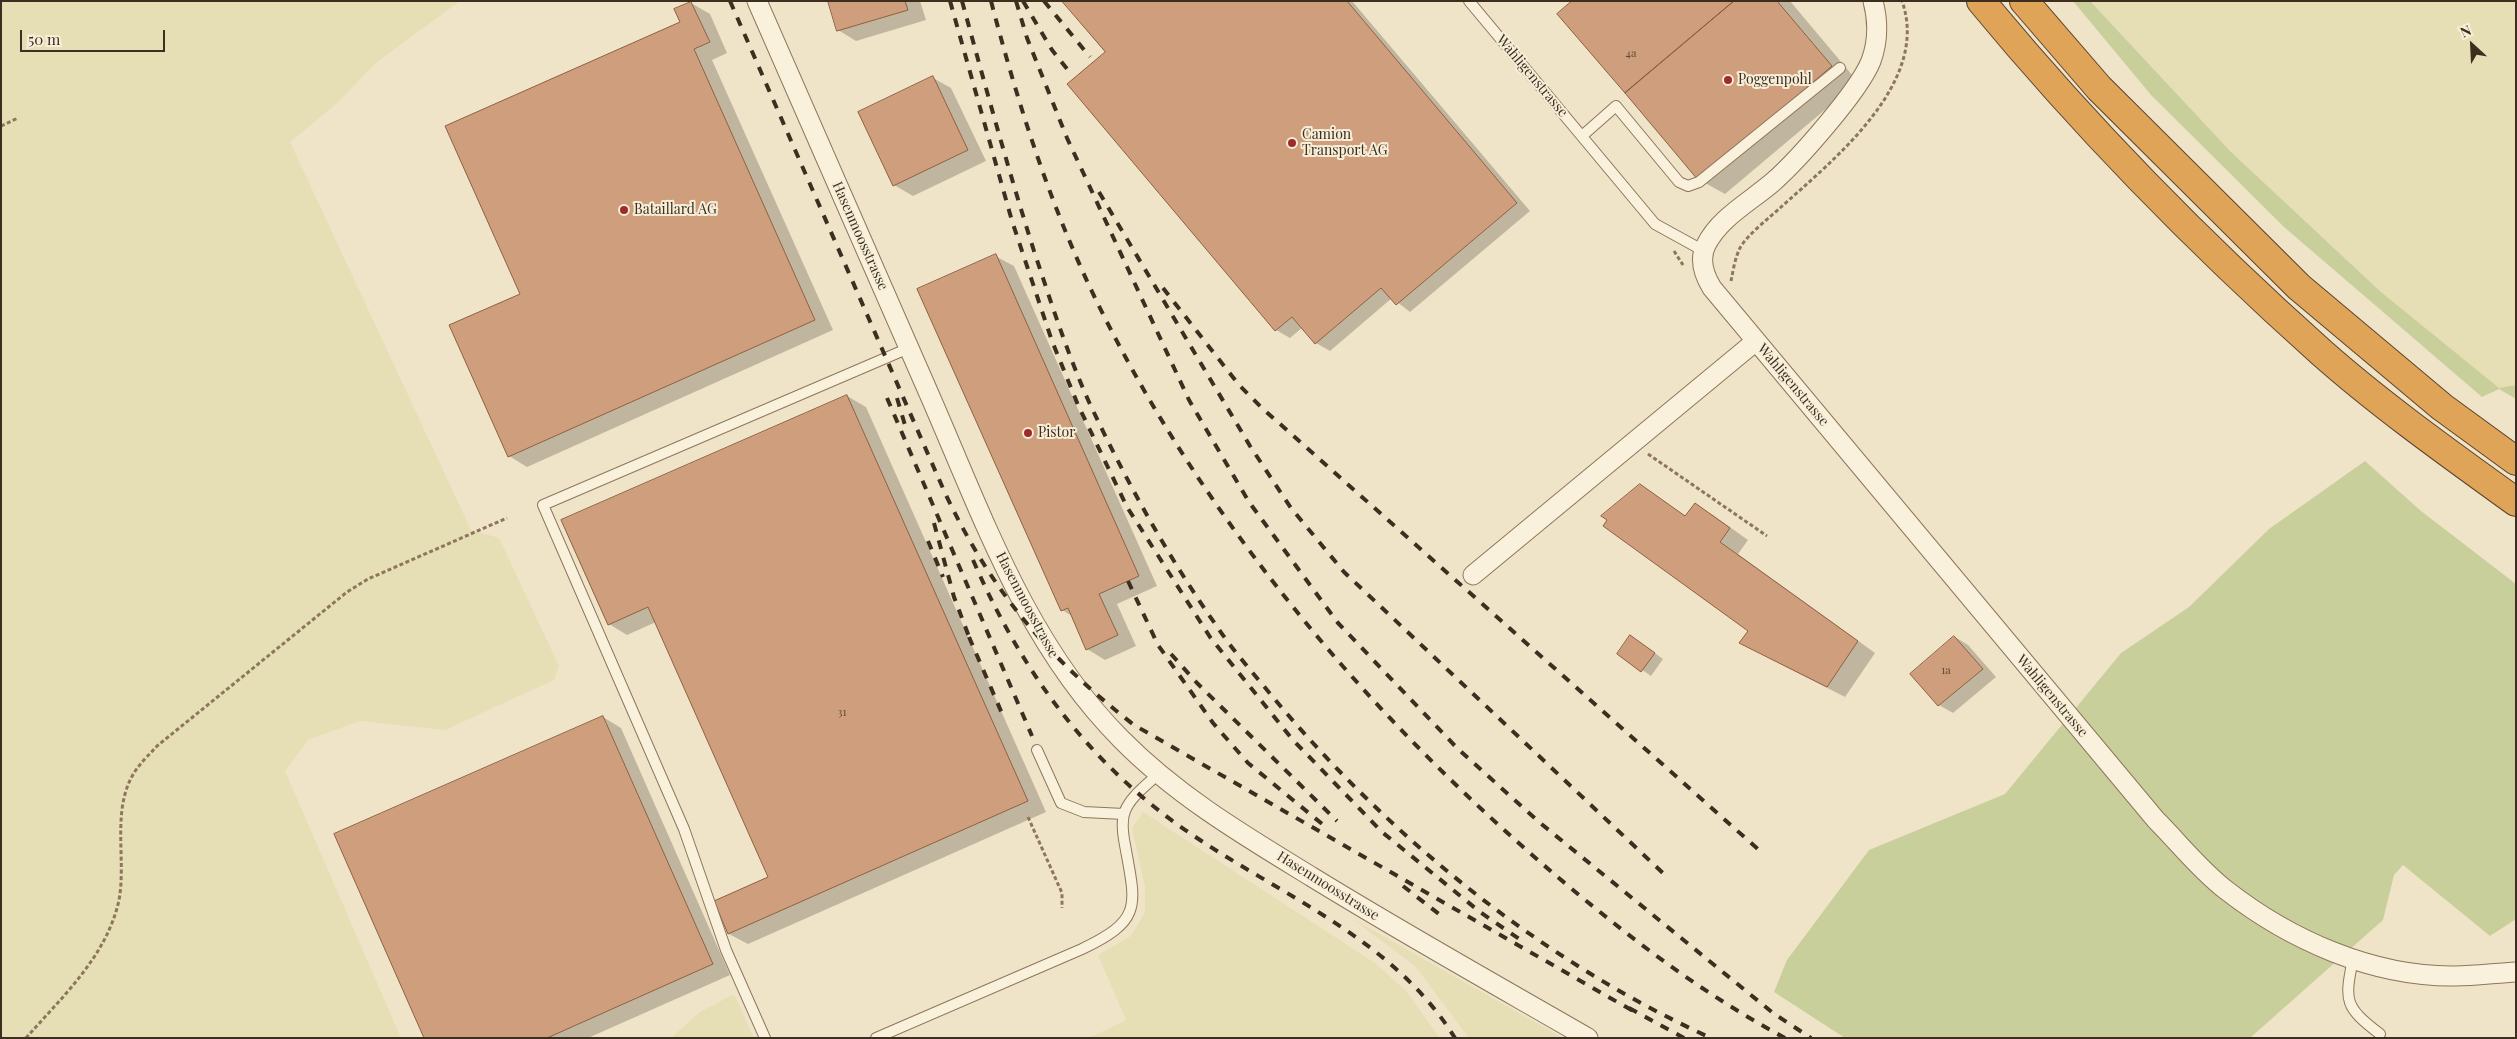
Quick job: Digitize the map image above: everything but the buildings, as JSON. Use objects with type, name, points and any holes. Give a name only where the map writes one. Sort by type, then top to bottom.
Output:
[{"type":"highway","points":[[1981,1],[2101,138],[2209,248],[2323,354],[2451,455],[2516,502]]},
{"type":"highway","points":[[2024,1],[2099,88],[2299,287],[2442,407],[2516,461]]},
{"type":"street","name":"Hasenmoosstrasse","points":[[757,1],[990,533],[1039,633],[1067,676],[1099,717],[1158,774],[1212,814],[1373,914],[1588,1038]]},
{"type":"street","points":[[1704,252],[1709,240],[1728,219],[1774,181],[1798,157],[1863,77],[1871,61],[1876,43],[1877,27],[1873,1]]},
{"type":"street","name":"Wahligenstrasse","points":[[1704,252],[1703,267],[1708,281],[1723,303],[2156,820],[2225,889],[2276,925],[2325,950],[2353,959],[2400,970],[2454,976],[2516,972]]},
{"type":"street","points":[[1473,575],[1756,341]]},
{"type":"lane","name":"Wahligenstrasse","points":[[1469,1],[1655,224],[1704,252]]},
{"type":"lane","points":[[1582,136],[1616,106],[1680,182],[1688,186],[1699,182],[1840,68]]},
{"type":"lane","points":[[765,1038],[726,950],[684,829],[543,505],[909,348]]},
{"type":"lane","points":[[1038,750],[1061,803],[1084,812],[1124,814]]},
{"type":"lane","points":[[876,1038],[1082,949],[1110,935],[1121,927],[1129,916],[1133,896],[1124,841],[1124,814],[1133,799],[1158,774]]},
{"type":"lane","points":[[2353,959],[2346,989],[2350,1005],[2360,1018],[2380,1034]]},
{"type":"path","points":[[1,126],[18,118]]},
{"type":"path","points":[[1632,443],[1767,536]]},
{"type":"path","points":[[26,1038],[88,967],[107,931],[118,901],[122,816],[126,791],[138,767],[157,746],[357,585],[507,518]]},
{"type":"path","points":[[1028,817],[1062,893],[1062,908]]},
{"type":"shaded area","points":[[1,1],[460,1],[377,62],[335,105],[290,142],[471,530],[499,538],[559,666],[554,680],[445,730],[360,721],[308,740],[285,771],[401,1038],[1,1038]]},
{"type":"shaded area","points":[[2090,1],[2516,1],[2516,385],[2499,389],[2381,292],[2231,152]]},
{"type":"shaded area","points":[[1143,812],[1375,963],[1406,991],[1440,1038],[1089,1038],[1126,1020],[1098,955],[1131,936],[1145,912],[1145,887],[1132,828]]},
{"type":"shaded area","points":[[1353,919],[1563,1038],[1469,1038],[1415,966]]},
{"type":"shaded area","points":[[734,994],[754,1038],[671,1038],[700,1012]]},
{"type":"green space","points":[[2073,1],[2090,1],[2231,152],[2381,292],[2499,388],[2516,385],[2516,399],[2499,389],[2482,397],[2284,227],[2151,95]]},
{"type":"green space","points":[[2365,461],[2421,511],[2516,584],[2516,919],[2490,936],[2403,865],[2394,875],[2383,920],[2250,1038],[1845,1038],[1774,992],[1787,960],[1869,850],[2005,794],[2121,653],[2189,607],[2269,529]]},
{"type":"railway","points":[[730,1],[945,493],[982,562],[1025,621],[1049,648],[1103,700],[1134,725],[1633,1011]]},
{"type":"railway","points":[[950,1],[1012,221],[1052,341],[1078,405],[1127,507],[1210,637],[1292,739],[1382,832],[1480,912],[1525,943]]},
{"type":"railway","points":[[962,1],[1024,220],[1081,384],[1118,461],[1149,518],[1182,574],[1224,637],[1272,696],[1367,799],[1418,846],[1472,891],[1529,933],[1588,972],[1648,1007],[1711,1038]]},
{"type":"railway","points":[[991,1],[1014,84],[1040,166],[1071,246],[1089,285],[1151,403],[1199,479],[1251,552],[1306,623],[1365,691],[1428,757],[1493,819],[1560,879],[1641,944],[1725,1003],[1785,1038]]},
{"type":"railway","points":[[1016,1],[1027,38],[1067,138],[1189,400],[1249,502],[1338,623],[1457,748],[1539,822],[1773,1013],[1811,1038]]},
{"type":"railway","points":[[1023,1],[1052,50],[1071,74]]},
{"type":"railway","points":[[1044,1],[1090,57]]},
{"type":"railway","points":[[1099,192],[1250,446],[1291,508],[1344,572],[1665,875]]},
{"type":"railway","points":[[1163,288],[1239,385],[1262,408],[1760,851]]},
{"type":"railway","points":[[887,398],[1032,736]]},
{"type":"railway","points":[[897,398],[907,432]]},
{"type":"railway","points":[[934,523],[954,597],[971,642]]},
{"type":"railway","points":[[928,541],[943,577]]},
{"type":"railway","points":[[973,560],[992,601],[1037,679],[1063,714],[1123,780],[1157,809],[1194,836],[1301,901],[1370,947],[1401,974],[1430,1004],[1455,1038]]},
{"type":"railway","points":[[1128,581],[1158,645],[1213,723],[1248,763],[1327,828]]},
{"type":"railway","points":[[969,637],[1004,718]]},
{"type":"railway","points":[[1171,654],[1197,683],[1337,821]]},
{"type":"railway","points":[[1403,886],[1444,918]]},
{"type":"railway","points":[[1629,1008],[1684,1038]]},
{"type":"place","name":"Poggenpohl","points":[[1728,80]]},
{"type":"place","name":"Camion Transport AG","points":[[1292,143]]},
{"type":"place","name":"Bataillard AG","points":[[624,210]]},
{"type":"place","name":"Pistor","points":[[1028,433]]}]
